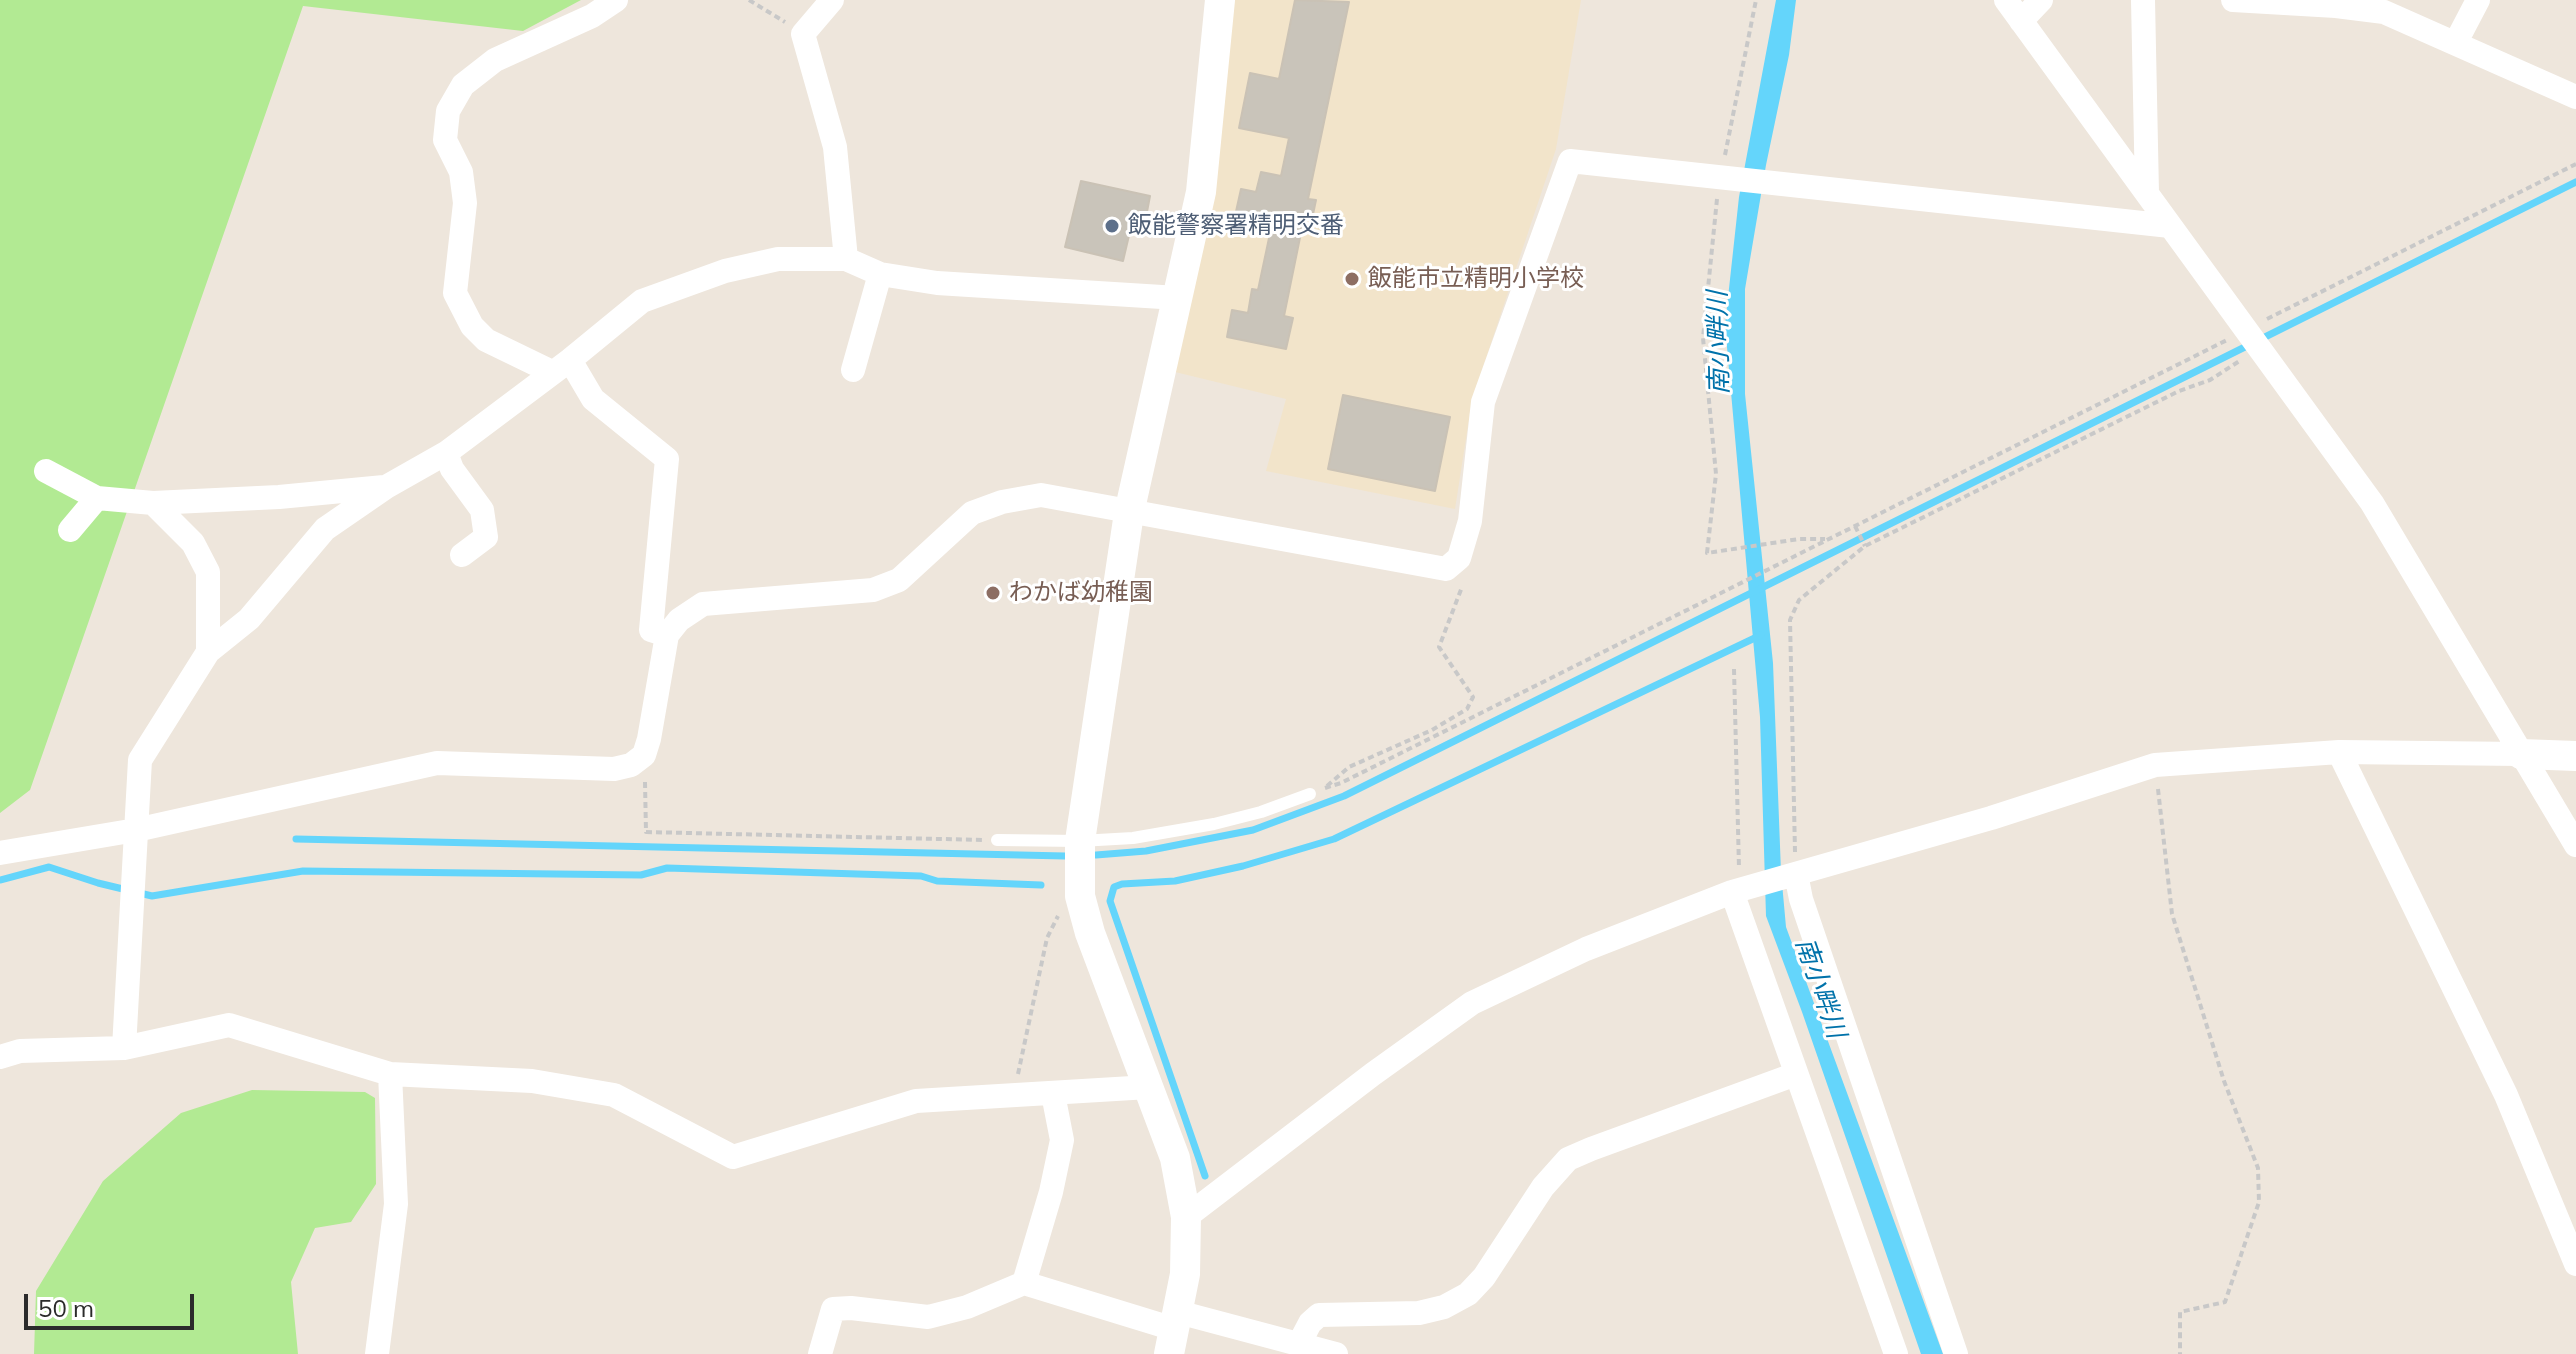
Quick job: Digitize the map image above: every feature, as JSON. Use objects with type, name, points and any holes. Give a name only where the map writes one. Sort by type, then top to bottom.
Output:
[{"type":"street","points":[[616,0],[592,16],[495,60],[463,85],[448,111],[445,140],[461,172],[465,203],[455,293],[472,326],[486,340],[561,366],[593,399],[667,459],[651,630],[667,635]]},
{"type":"street","points":[[832,0],[803,34],[835,147],[846,259]]},
{"type":"street","points":[[1174,1331],[1185,1274],[1186,1217],[1175,1158],[1090,933],[1080,896],[1080,841],[1129,513],[1178,298],[1206,157],[1220,0]]},
{"type":"street","points":[[2006,0],[2372,503],[2576,845]]},
{"type":"street","points":[[2021,21],[2041,0]]},
{"type":"street","points":[[2143,0],[2147,193]]},
{"type":"street","points":[[2233,0],[2384,12],[2576,97]]},
{"type":"street","points":[[2456,42],[2478,0]]},
{"type":"street","points":[[0,853],[136,830],[437,763],[614,769],[631,765],[644,755],[667,635],[679,620],[703,604],[873,590],[899,580],[972,513],[1002,502],[1041,495],[1446,569],[1459,558],[1470,521],[1483,402],[1570,161],[2170,226]]},
{"type":"street","points":[[124,1048],[140,760],[208,652],[249,619],[325,529],[386,487],[446,453],[642,301],[725,271],[778,259],[846,259],[880,274],[937,283],[1178,298]]},
{"type":"street","points":[[853,370],[880,274]]},
{"type":"street","points":[[446,453],[452,469],[482,510],[486,537],[462,555]]},
{"type":"street","points":[[46,471],[97,498],[153,503],[279,497],[386,487]]},
{"type":"street","points":[[70,530],[97,498]]},
{"type":"street","points":[[153,503],[193,543],[208,572],[208,652]]},
{"type":"street","points":[[2339,752],[2506,1095],[2576,1264]]},
{"type":"street","points":[[1186,1217],[1373,1074],[1472,1003],[1586,949],[1740,890],[1991,818],[2155,765],[2339,752],[2576,756]]},
{"type":"street","points":[[1792,875],[1956,1354]]},
{"type":"street","points":[[1740,890],[1796,1074],[1896,1354]]},
{"type":"street","points":[[0,1057],[20,1051],[124,1048],[229,1025],[390,1074],[532,1081],[614,1095],[733,1157],[916,1101],[1149,1087]]},
{"type":"street","points":[[377,1354],[396,1204],[390,1074]]},
{"type":"street","points":[[1299,1344],[1310,1323],[1319,1315],[1419,1313],[1444,1307],[1468,1294],[1484,1277],[1543,1187],[1568,1159],[1796,1074]]},
{"type":"street","points":[[1024,1283],[1051,1192],[1062,1140],[1053,1094]]},
{"type":"street","points":[[820,1354],[833,1309],[851,1308],[928,1317],[967,1307],[1024,1283],[1174,1331],[1299,1344],[1336,1354]]},
{"type":"lane","points":[[997,840],[1133,838],[1214,824],[1261,812],[1310,794]]},
{"type":"path","points":[[749,0],[803,34]]},
{"type":"path","points":[[1756,0],[1720,177],[1703,338],[1716,474],[1707,553],[1799,539],[1828,539]]},
{"type":"path","points":[[1446,569],[1463,586],[1439,647],[1473,697],[1467,709],[1432,730],[1349,767],[1324,788],[1341,783],[1828,539],[2252,340],[2576,164]]},
{"type":"path","points":[[1792,875],[1790,620],[1799,600],[1864,544],[2179,391],[2210,380],[2252,340]]},
{"type":"path","points":[[1856,528],[1864,544]]},
{"type":"path","points":[[1734,669],[1740,890]]},
{"type":"path","points":[[644,755],[646,832],[997,840]]},
{"type":"path","points":[[2155,765],[2172,914],[2224,1081],[2258,1168],[2259,1202],[2225,1302],[2180,1312],[2180,1354]]},
{"type":"path","points":[[1014,1096],[1047,938],[1060,912]]},
{"type":"shaded area","name":"飯能市立精明小学校","points":[[1232,0],[1581,0],[1556,149],[1472,400],[1455,509],[1266,471],[1286,399],[1171,371],[1222,127]]},
{"type":"green space","points":[[0,0],[581,0],[523,31],[303,6],[30,790],[0,813]]},
{"type":"green space","points":[[252,1090],[365,1092],[375,1098],[376,1184],[351,1222],[315,1228],[291,1282],[298,1354],[34,1354],[36,1291],[103,1181],[181,1113]]},
{"type":"water","points":[[1776,0],[1796,0],[1789,55],[1745,289],[1745,394],[1773,663],[1786,927],[1943,1354],[1921,1354],[1766,916],[1760,717],[1725,325],[1739,197]]},
{"type":"building","points":[[1295,0],[1349,2],[1308,199],[1316,200],[1312,219],[1304,218],[1284,316],[1293,318],[1286,349],[1227,337],[1232,310],[1248,313],[1252,289],[1258,290],[1272,224],[1235,216],[1241,189],[1256,192],[1261,172],[1281,176],[1289,138],[1239,128],[1250,73],[1279,79]]},
{"type":"building","points":[[1081,181],[1150,196],[1146,217],[1134,214],[1123,261],[1065,247]]},
{"type":"building","points":[[1343,395],[1450,417],[1435,491],[1328,469]]},
{"type":"waterway","points":[[1096,855],[1146,851],[1253,830],[1344,796],[2576,182]]},
{"type":"waterway","points":[[1205,1176],[1110,901],[1114,887],[1175,881],[1243,866],[1334,839],[1761,635]]},
{"type":"waterway","points":[[296,839],[1065,856]]},
{"type":"waterway","points":[[0,880],[49,867],[152,896],[303,871],[641,875],[667,868],[921,876],[937,881],[1041,885]]},
{"type":"place","name":"飯能警察署精明交番","points":[[1112,226]]},
{"type":"place","name":"飯能市立精明小学校","points":[[1352,279]]},
{"type":"place","name":"わかば幼稚園","points":[[993,593]]},
{"type":"water label","name":"南小畔川","points":[[1719,343]]},
{"type":"water label","name":"南小畔川","points":[[1820,988]]}]
